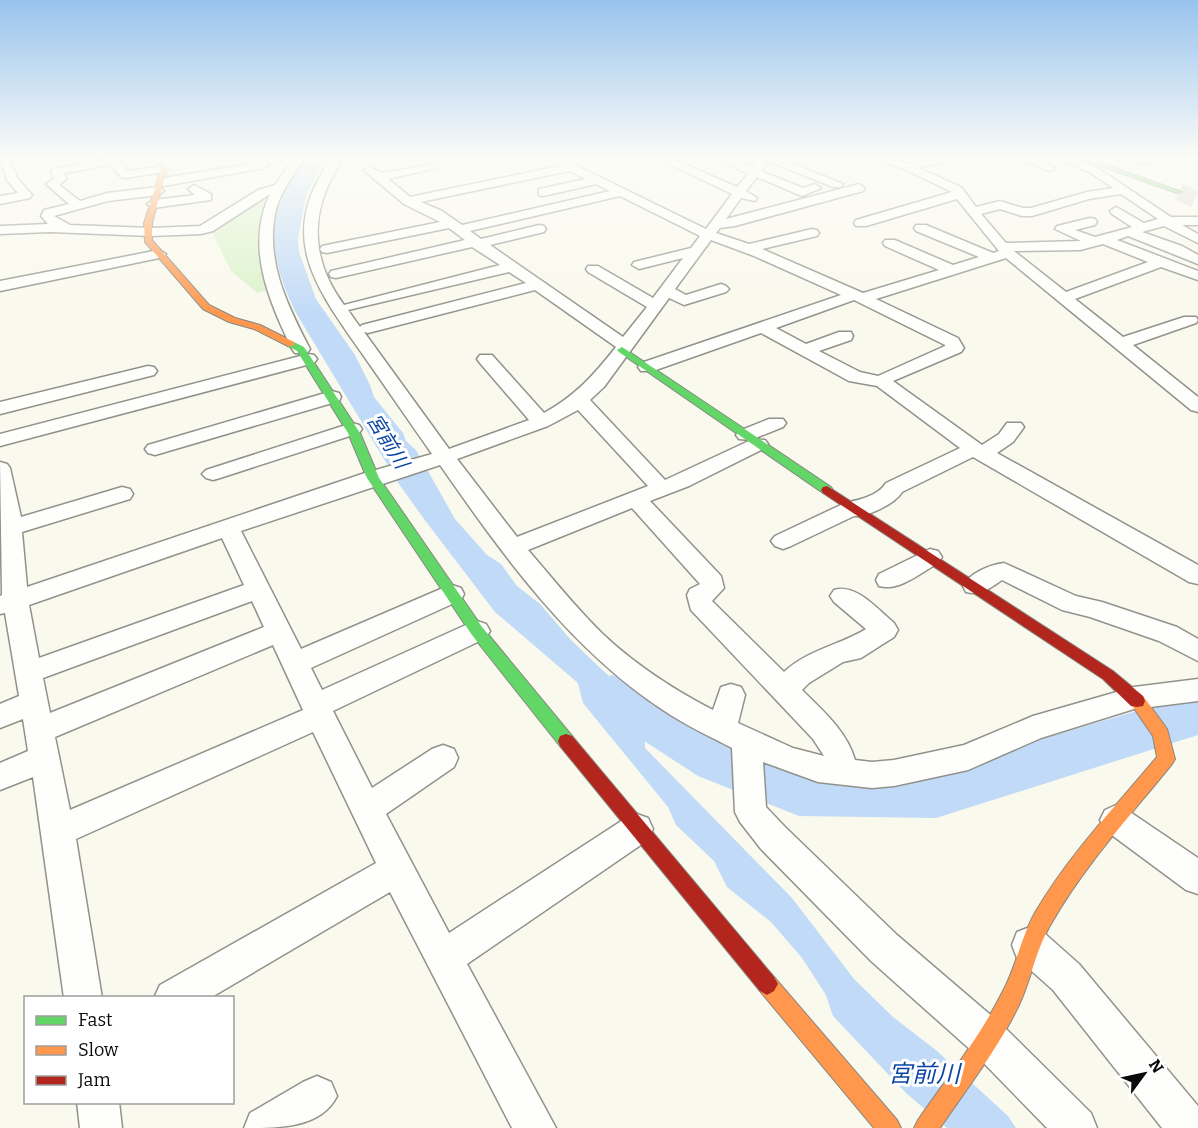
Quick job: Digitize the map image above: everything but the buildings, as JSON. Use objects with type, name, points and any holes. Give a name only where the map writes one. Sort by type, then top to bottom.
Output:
[{"type":"street","points":[[56,211],[47,216],[54,223],[72,229]]},
{"type":"street","points":[[152,211],[147,228],[148,240],[206,307],[232,320],[257,327],[308,360]]},
{"type":"street","points":[[208,228],[235,211]]},
{"type":"street","points":[[270,211],[266,239],[268,269],[278,305],[308,360],[352,429],[377,477],[452,594],[477,631],[637,829],[889,1128]]},
{"type":"street","points":[[311,211],[311,249],[335,266],[417,258],[538,228]]},
{"type":"street","points":[[430,211],[623,348],[647,368],[855,509],[1108,675],[1139,702],[1166,745],[1166,759],[1074,871],[1042,920],[1030,945],[1022,974],[1011,998],[926,1128]]},
{"type":"street","points":[[433,212],[438,211]]},
{"type":"street","points":[[335,266],[454,227],[558,211]]},
{"type":"street","points":[[660,211],[711,229],[747,249],[858,297],[956,346],[885,378],[883,382]]},
{"type":"street","points":[[7,602],[541,422],[579,400],[598,382],[727,211]]},
{"type":"street","points":[[711,229],[776,211]]},
{"type":"street","points":[[848,211],[905,211]]},
{"type":"street","points":[[979,211],[974,212],[1001,253]]},
{"type":"street","points":[[1116,211],[1143,228]]},
{"type":"street","points":[[1152,211],[1198,238]]},
{"type":"street","points":[[147,228],[197,218]]},
{"type":"street","points":[[647,368],[762,327],[1001,253],[1093,242],[1165,220],[1198,219]]},
{"type":"street","points":[[1090,222],[1062,230],[1198,276]]},
{"type":"street","points":[[0,230],[147,228],[194,231],[229,228]]},
{"type":"street","points":[[921,228],[1001,253],[1063,298],[1198,406]]},
{"type":"street","points":[[22,243],[72,229]]},
{"type":"street","points":[[1044,232],[1093,242]]},
{"type":"street","points":[[1129,232],[1176,249],[1197,260]]},
{"type":"street","points":[[747,249],[812,233]]},
{"type":"street","points":[[890,243],[952,270]]},
{"type":"street","points":[[644,262],[695,251]]},
{"type":"street","points":[[0,286],[159,254]]},
{"type":"street","points":[[1063,298],[1161,262]]},
{"type":"street","points":[[335,266],[331,298],[420,408],[440,457],[511,548],[581,629],[603,649],[674,703],[738,741],[818,769],[872,775],[968,758],[1025,731],[1139,702],[1198,690]]},
{"type":"street","points":[[351,306],[378,293],[438,279],[510,267]]},
{"type":"street","points":[[593,269],[655,305]]},
{"type":"street","points":[[368,328],[385,320],[536,285]]},
{"type":"street","points":[[666,290],[684,300],[722,290]]},
{"type":"street","points":[[1120,344],[1190,320]]},
{"type":"street","points":[[1067,324],[1092,322]]},
{"type":"street","points":[[762,327],[855,377],[883,382],[978,452],[1198,576]]},
{"type":"street","points":[[805,350],[845,336]]},
{"type":"street","points":[[486,359],[541,422]]},
{"type":"street","points":[[73,438],[308,360]]},
{"type":"street","points":[[0,440],[308,360]]},
{"type":"street","points":[[0,408],[148,371]]},
{"type":"street","points":[[155,449],[332,397]]},
{"type":"street","points":[[579,400],[661,488]]},
{"type":"street","points":[[511,548],[661,488],[752,439],[776,423]]},
{"type":"street","points":[[783,541],[891,493],[894,488],[978,452],[1006,438],[1014,427]]},
{"type":"street","points":[[213,474],[352,429]]},
{"type":"street","points":[[0,468],[10,528],[7,602],[37,715],[58,831],[82,996]]},
{"type":"street","points":[[10,528],[122,494]]},
{"type":"street","points":[[634,498],[683,548],[712,582],[712,588],[699,595],[700,604],[832,742],[844,773]]},
{"type":"street","points":[[229,529],[396,870],[536,1128]]},
{"type":"street","points":[[784,690],[799,675],[838,652],[852,651],[885,630],[867,597],[930,557]]},
{"type":"street","points":[[975,586],[997,572],[1004,571],[1071,604],[1093,608],[1168,634],[1198,651]]},
{"type":"street","points":[[0,777],[37,715],[258,589]]},
{"type":"street","points":[[295,663],[452,594]]},
{"type":"street","points":[[58,831],[318,711],[477,631]]},
{"type":"street","points":[[0,716],[37,715],[279,632]]},
{"type":"street","points":[[731,695],[751,812],[782,846],[982,1045],[1076,1128]]},
{"type":"street","points":[[366,810],[443,758]]},
{"type":"street","points":[[1116,820],[1198,878]]},
{"type":"street","points":[[444,958],[637,829]]},
{"type":"street","points":[[176,996],[396,870]]},
{"type":"street","points":[[1030,945],[1066,977],[1189,1128]]},
{"type":"street","points":[[265,1128],[317,1096]]},
{"type":"street","points":[[98,1104],[101,1128]]},
{"type":"green space","points":[[241,211],[267,211],[263,230],[270,290],[257,293],[231,271],[213,234],[218,225]]},
{"type":"water","name":"宮前川","points":[[278,211],[303,211],[298,239],[299,252],[316,299],[355,355],[374,397],[403,433],[406,441],[416,450],[455,519],[487,555],[501,564],[517,586],[540,604],[570,639],[597,665],[619,685],[669,720],[645,737],[645,748],[792,898],[854,979],[893,1017],[937,1051],[1008,1116],[1016,1128],[947,1128],[906,1093],[833,1016],[826,995],[802,958],[771,922],[727,887],[714,861],[676,825],[668,807],[583,703],[578,683],[495,612],[399,484],[296,313],[279,271],[275,252],[274,233]]},
{"type":"waterway","name":"宮前川","points":[[612,695],[717,760],[799,792],[936,794],[1198,714]]},
{"type":"traffic: fast","points":[[291,344],[301,349],[354,433],[373,478],[477,631],[566,741]]},
{"type":"traffic: fast","points":[[622,350],[827,490]]},
{"type":"traffic: slow","points":[[152,211],[148,223],[148,240],[206,307],[232,320],[257,327],[291,344]]},
{"type":"traffic: slow","points":[[926,1128],[1002,1015],[1011,998],[1038,928],[1056,897],[1102,836],[1166,759],[1161,734],[1137,701]]},
{"type":"traffic: slow","points":[[767,984],[889,1128]]},
{"type":"traffic: jam","points":[[827,490],[1108,675],[1137,701]]},
{"type":"traffic: jam","points":[[566,741],[767,984]]}]
